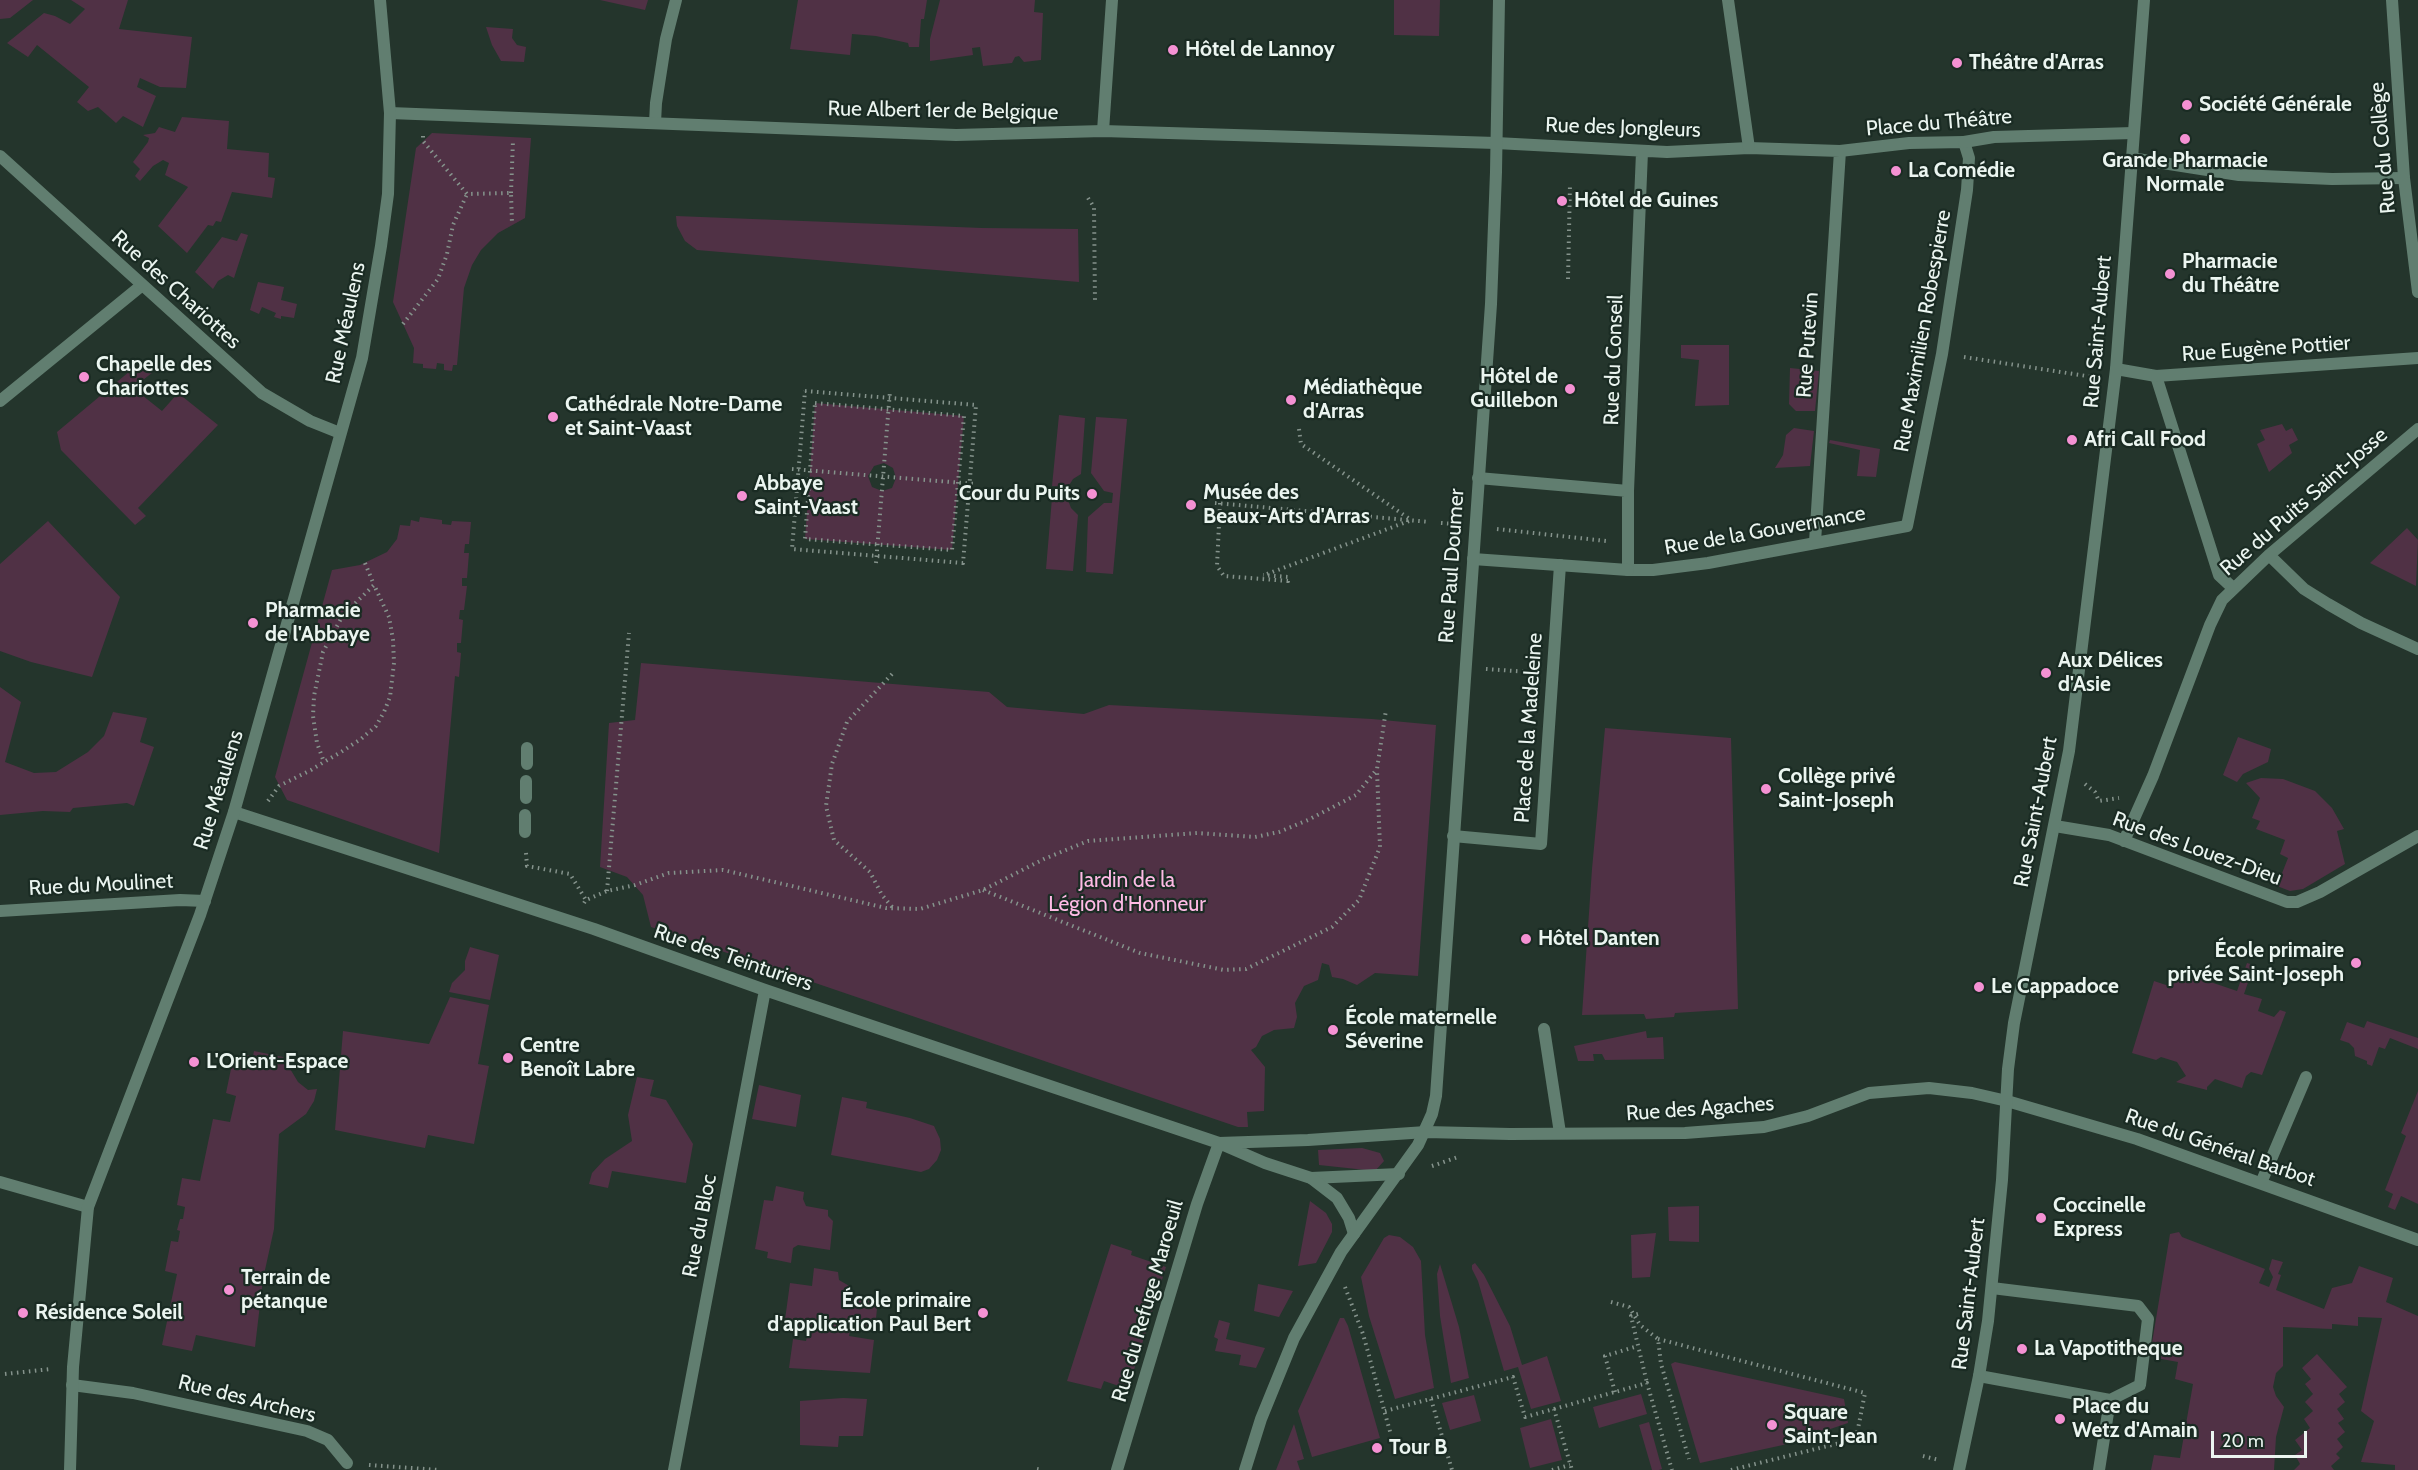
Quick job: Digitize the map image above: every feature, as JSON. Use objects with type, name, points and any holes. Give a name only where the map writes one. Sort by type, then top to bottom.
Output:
[{"type":"street","name":"Rue Méaulens","points":[[70,1470],[73,1367],[88,1207],[205,901],[234,812],[362,358],[388,194],[390,113],[380,0]]},
{"type":"street","points":[[655,123],[665,50],[676,0]]},
{"type":"street","points":[[1103,131],[1112,0]]},
{"type":"street","name":"Rue Paul Doumer","points":[[1245,1470],[1261,1419],[1290,1348],[1334,1265],[1426,1132],[1436,1096],[1491,304],[1499,0]]},
{"type":"street","points":[[1728,0],[1749,148]]},
{"type":"street","name":"Rue Saint-Aubert","points":[[1959,1470],[1979,1376],[1992,1288],[2002,1180],[2008,1069],[2018,995],[2064,776],[2115,383],[2144,0]]},
{"type":"street","name":"Rue du Collège","points":[[2392,0],[2404,178],[2418,292]]},
{"type":"street","name":"Rue Albert 1er de Belgique","points":[[390,113],[956,135],[1103,131],[1496,143]]},
{"type":"street","name":"Place du Théâtre","points":[[1749,148],[1840,151],[1909,143],[1964,142],[1994,137],[2133,133]]},
{"type":"street","name":"Rue Maximilien Robespierre","points":[[1907,526],[1942,354],[1968,181],[1969,158],[1964,142]]},
{"type":"street","name":"Rue des Jongleurs","points":[[1496,143],[1642,152],[1749,148]]},
{"type":"street","name":"Rue Putevin","points":[[1815,542],[1840,151]]},
{"type":"street","name":"Rue du Conseil","points":[[1628,570],[1628,491],[1642,152]]},
{"type":"street","name":"Rue des Chariottes","points":[[0,156],[262,393],[310,421],[340,433]]},
{"type":"street","points":[[2131,158],[2238,175],[2332,179],[2404,178]]},
{"type":"street","points":[[0,401],[141,285]]},
{"type":"street","name":"Rue Eugène Pottier","points":[[2116,369],[2156,376],[2418,358]]},
{"type":"street","points":[[2156,376],[2219,575],[2232,588]]},
{"type":"street","name":"Rue du Puits Saint-Josse","points":[[2124,841],[2222,600],[2269,555],[2418,429]]},
{"type":"street","points":[[1478,478],[1628,491]]},
{"type":"street","name":"Rue de la Gouvernance","points":[[1473,559],[1653,570],[1907,526]]},
{"type":"street","points":[[2269,555],[2304,589],[2361,623],[2418,649]]},
{"type":"street","name":"Place de la Madeleine","points":[[1453,836],[1540,844],[1554,674],[1560,565]]},
{"type":"street","points":[[527,748],[527,764]]},
{"type":"street","points":[[526,781],[526,798]]},
{"type":"street","name":"Rue des Teinturiers","points":[[234,812],[573,922],[765,990],[1219,1143],[1265,1163],[1311,1178]]},
{"type":"street","points":[[525,815],[525,832]]},
{"type":"street","name":"Rue des Louez-Dieu","points":[[2055,826],[2094,831],[2287,902],[2297,902],[2320,892],[2418,836]]},
{"type":"street","name":"Rue du Moulinet","points":[[0,911],[180,900],[205,901]]},
{"type":"street","name":"Rue du Bloc","points":[[674,1470],[765,990]]},
{"type":"street","points":[[1544,1029],[1560,1133]]},
{"type":"street","points":[[2261,1182],[2306,1077]]},
{"type":"street","name":"Rue des Agaches","points":[[1219,1143],[1319,1140],[1426,1132],[1685,1133],[1764,1126],[1808,1116],[1869,1093],[1908,1088],[1972,1093],[2007,1101]]},
{"type":"street","name":"Rue du Général Barbot","points":[[2007,1101],[2137,1138],[2418,1240]]},
{"type":"street","name":"Rue du Refuge Maroeuil","points":[[1117,1470],[1197,1204],[1219,1143]]},
{"type":"street","points":[[1311,1178],[1399,1174]]},
{"type":"street","points":[[1311,1178],[1337,1198],[1349,1218],[1354,1234]]},
{"type":"street","points":[[0,1182],[88,1207]]},
{"type":"street","points":[[1979,1376],[2110,1400],[2140,1385],[2148,1319],[2138,1306],[1992,1288]]},
{"type":"street","name":"Rue des Archers","points":[[72,1385],[133,1393],[307,1431],[328,1440],[347,1467]]},
{"type":"street","points":[[2099,1470],[2110,1400]]},
{"type":"path","points":[[512,224],[513,137]]},
{"type":"path","points":[[423,141],[467,194]]},
{"type":"path","points":[[1568,279],[1570,184]]},
{"type":"path","points":[[467,194],[512,193]]},
{"type":"path","points":[[403,324],[438,279],[447,254],[453,225],[467,194]]},
{"type":"path","points":[[1088,198],[1094,207],[1095,303]]},
{"type":"path","points":[[1942,354],[2091,376],[2115,383]]},
{"type":"path","points":[[805,391],[890,398],[976,405],[972,484],[963,563],[792,549],[805,391]]},
{"type":"path","points":[[876,563],[890,392]]},
{"type":"path","points":[[815,403],[889,410],[964,416],[952,550],[805,539],[815,403]]},
{"type":"path","points":[[1299,429],[1301,444],[1412,520]]},
{"type":"path","points":[[792,470],[972,484]]},
{"type":"path","points":[[1412,520],[1263,575],[1288,577],[1288,581],[1224,576],[1217,566],[1218,503],[1412,520],[1430,522]]},
{"type":"path","points":[[1474,527],[1628,543]]},
{"type":"path","points":[[279,786],[369,734],[384,712],[390,697],[394,663],[389,617],[364,563]]},
{"type":"path","points":[[324,762],[317,743],[313,716],[314,696],[323,652],[343,615],[374,585]]},
{"type":"path","points":[[606,891],[629,633]]},
{"type":"path","points":[[1465,667],[1554,674]]},
{"type":"path","points":[[892,674],[847,722],[832,764],[826,806],[834,840],[870,872],[882,895],[894,909]]},
{"type":"path","points":[[983,890],[1140,953],[1224,970],[1246,969],[1332,927],[1359,900],[1380,847],[1377,769],[1386,710]]},
{"type":"path","points":[[573,922],[586,900],[606,891],[635,885],[669,873],[723,870],[894,909],[920,909],[983,890],[1044,859],[1088,841],[1197,832],[1256,837],[1279,832],[1356,795],[1377,769]]},
{"type":"path","points":[[2064,776],[2084,783],[2095,792],[2099,801],[2124,798],[2141,801]]},
{"type":"path","points":[[525,832],[527,866],[570,874],[586,900]]},
{"type":"path","points":[[1334,1265],[1349,1294],[1364,1334],[1391,1435]]},
{"type":"path","points":[[1611,1302],[1629,1307],[1640,1324],[1658,1339],[1865,1393],[1856,1439]]},
{"type":"path","points":[[1638,1314],[1631,1316],[1672,1470]]},
{"type":"path","points":[[1658,1339],[1661,1364],[1689,1460]]},
{"type":"path","points":[[1615,1392],[1605,1356],[1638,1346]]},
{"type":"path","points":[[5,1374],[73,1367]]},
{"type":"path","points":[[1385,1412],[1513,1377],[1525,1417],[1647,1383]]},
{"type":"path","points":[[1431,1399],[1452,1470]]},
{"type":"path","points":[[1552,1470],[1571,1467],[1554,1409]]},
{"type":"path","points":[[1731,1470],[1856,1439],[1867,1442]]},
{"type":"path","points":[[347,1467],[439,1470]]},
{"type":"green space","points":[[0,0],[33,0],[10,18],[0,19]]},
{"type":"green space","points":[[71,0],[128,0],[119,29],[192,37],[186,88],[160,87],[140,78],[137,87],[156,96],[143,127],[123,116],[116,123],[98,107],[88,111],[77,102],[89,87],[37,45],[28,57],[7,43],[44,13],[70,24],[85,9]]},
{"type":"green space","points":[[600,0],[648,0],[645,10]]},
{"type":"green space","points":[[798,0],[927,0],[924,19],[921,19],[919,47],[909,47],[908,43],[876,36],[852,34],[850,55],[790,49]]},
{"type":"green space","points":[[940,0],[1035,0],[1034,12],[1043,13],[1041,60],[1024,62],[1019,56],[1015,57],[1012,63],[983,66],[980,47],[972,48],[973,55],[930,61],[930,39]]},
{"type":"green space","points":[[1394,0],[1440,0],[1439,36],[1394,35]]},
{"type":"green space","points":[[486,27],[513,29],[512,38],[517,45],[526,47],[524,62],[501,61]]},
{"type":"green space","points":[[182,117],[229,121],[227,149],[269,153],[268,177],[275,178],[272,198],[232,192],[221,222],[216,221],[213,226],[208,225],[187,253],[158,226],[188,187],[165,175],[169,163],[163,160],[153,166],[140,181],[135,176],[140,169],[133,162],[148,142],[149,138],[143,135],[155,133],[159,127],[175,132]]},
{"type":"green space","points":[[432,133],[531,138],[525,218],[498,233],[481,250],[472,265],[464,288],[457,365],[453,365],[452,371],[444,370],[444,364],[437,363],[436,369],[423,368],[423,364],[413,363],[414,348],[393,302],[416,148]]},
{"type":"green space","points":[[676,216],[982,228],[1078,229],[1079,282],[697,250],[685,241],[677,226]]},
{"type":"green space","points":[[241,233],[248,235],[234,278],[228,275],[218,281],[213,289],[195,272],[222,237],[237,241]]},
{"type":"green space","points":[[258,282],[284,287],[281,300],[297,304],[294,318],[274,317],[276,313],[262,307],[259,314],[250,310]]},
{"type":"green space","points":[[1681,345],[1729,345],[1729,405],[1695,406],[1699,360],[1681,358]]},
{"type":"green space","points":[[142,361],[153,372],[133,388],[162,411],[178,393],[218,425],[138,508],[146,516],[135,525],[61,450],[57,432]]},
{"type":"green space","points":[[1790,368],[1819,371],[1815,411],[1796,411],[1789,404]]},
{"type":"green space","points":[[815,403],[964,416],[952,550],[805,539]],"holes":[[[884,463],[893,468],[896,478],[892,488],[882,491],[872,487],[868,476],[874,466]]]},
{"type":"green space","points":[[1059,415],[1085,418],[1081,474],[1073,479],[1068,487],[1052,486]]},
{"type":"green space","points":[[1096,417],[1127,419],[1113,574],[1086,572],[1088,517],[1104,503],[1112,503],[1113,493],[1104,491],[1091,473]]},
{"type":"green space","points":[[2282,424],[2286,431],[2292,428],[2298,440],[2289,445],[2292,453],[2269,472],[2257,444],[2265,440],[2260,430]]},
{"type":"green space","points":[[1794,428],[1814,431],[1810,466],[1775,468],[1783,455],[1786,435]]},
{"type":"green space","points":[[1830,440],[1880,449],[1876,477],[1857,476],[1860,450],[1829,443]]},
{"type":"green space","points":[[1052,498],[1068,500],[1071,508],[1078,515],[1073,571],[1046,569]]},
{"type":"green space","points":[[420,517],[442,520],[442,524],[451,525],[452,521],[471,522],[469,544],[465,544],[464,553],[469,553],[467,578],[462,578],[462,586],[467,586],[464,610],[460,610],[459,619],[463,620],[461,643],[457,643],[457,652],[461,653],[459,677],[455,676],[439,853],[287,800],[275,777],[332,570],[360,565],[387,552],[397,539],[400,525],[410,526],[411,520],[419,522]]},
{"type":"green space","points":[[48,521],[120,597],[92,677],[31,662],[0,651],[0,564]]},
{"type":"green space","points":[[2407,528],[2418,540],[2416,586],[2370,563]]},
{"type":"green space","name":"Jardin de la Légion d'Honneur","points":[[641,663],[989,692],[1007,707],[1084,714],[1109,705],[1372,719],[1436,725],[1418,976],[1375,973],[1357,985],[1332,977],[1329,965],[1322,963],[1318,980],[1304,986],[1295,1003],[1297,1017],[1294,1028],[1274,1030],[1262,1036],[1256,1047],[1251,1050],[1265,1067],[1264,1111],[1247,1112],[1248,1127],[1238,1127],[651,927],[643,895],[627,877],[600,867],[609,723],[635,720]]},
{"type":"green space","points":[[0,687],[21,702],[5,762],[34,773],[56,772],[88,752],[104,736],[113,712],[147,718],[140,742],[154,747],[134,806],[127,803],[73,808],[70,812],[43,811],[0,815]]},
{"type":"green space","points":[[1605,728],[1731,738],[1738,1009],[1675,1013],[1674,1017],[1646,1019],[1644,1014],[1582,1015]]},
{"type":"green space","points":[[2238,737],[2271,749],[2268,762],[2243,774],[2237,782],[2223,775]]},
{"type":"green space","points":[[2261,778],[2283,779],[2315,791],[2332,808],[2344,829],[2337,831],[2345,864],[2303,889],[2290,891],[2277,886],[2288,858],[2280,854],[2285,840],[2256,829],[2260,821],[2252,818],[2260,798],[2246,783]]},
{"type":"green space","points":[[470,947],[499,955],[490,1000],[449,992],[452,983],[465,970],[465,961]]},
{"type":"green space","points":[[2247,963],[2254,965],[2244,994],[2262,999],[2258,1011],[2274,1017],[2280,1010],[2286,1012],[2262,1075],[2251,1072],[2246,1076],[2242,1088],[2215,1079],[2207,1090],[2176,1082],[2186,1076],[2177,1062],[2161,1057],[2156,1060],[2132,1053],[2154,981],[2169,986],[2175,970],[2237,991]]},
{"type":"green space","points":[[450,997],[489,1005],[478,1064],[489,1066],[474,1144],[428,1135],[425,1148],[335,1130],[343,1031],[429,1044]]},
{"type":"green space","points":[[2367,1021],[2418,1038],[2418,1049],[2390,1038],[2385,1049],[2379,1047],[2372,1066],[2367,1064],[2367,1061],[2355,1056],[2354,1048],[2349,1043],[2340,1040],[2347,1022],[2364,1028]]},
{"type":"green space","points":[[1646,1031],[1647,1038],[1663,1037],[1664,1059],[1605,1060],[1602,1054],[1593,1054],[1594,1061],[1578,1061],[1574,1046]]},
{"type":"green space","points":[[254,1051],[283,1057],[298,1082],[308,1090],[317,1089],[314,1101],[306,1114],[279,1134],[274,1229],[263,1279],[255,1347],[196,1335],[192,1351],[162,1345],[177,1274],[165,1271],[171,1241],[178,1242],[180,1231],[177,1230],[180,1219],[183,1219],[185,1207],[177,1205],[182,1178],[200,1181],[213,1119],[230,1122],[236,1096],[226,1093],[232,1064],[239,1064],[242,1054],[253,1056]]},
{"type":"green space","points":[[637,1077],[654,1080],[650,1096],[666,1100],[693,1144],[686,1183],[612,1171],[608,1188],[589,1184],[592,1173],[605,1159],[632,1141],[628,1115]]},
{"type":"green space","points":[[759,1085],[801,1095],[796,1127],[752,1119]]},
{"type":"green space","points":[[2418,1091],[2418,1204],[2401,1196],[2395,1210],[2388,1207],[2393,1194],[2385,1190],[2406,1136],[2401,1133]]},
{"type":"green space","points":[[842,1097],[867,1102],[866,1108],[934,1126],[940,1139],[941,1150],[937,1160],[929,1169],[921,1172],[831,1155]]},
{"type":"green space","points":[[1362,1148],[1380,1153],[1384,1161],[1375,1171],[1319,1165],[1318,1150]]},
{"type":"green space","points":[[776,1186],[804,1192],[803,1199],[806,1206],[828,1210],[828,1216],[833,1221],[830,1250],[798,1245],[793,1248],[791,1263],[767,1258],[768,1252],[755,1249],[764,1200],[773,1201]]},
{"type":"green space","points":[[1310,1201],[1326,1213],[1332,1224],[1332,1232],[1316,1263],[1298,1266]]},
{"type":"green space","points":[[1699,1206],[1699,1242],[1669,1241],[1668,1207]]},
{"type":"green space","points":[[2179,1232],[2182,1237],[2265,1269],[2259,1283],[2269,1287],[2273,1277],[2269,1269],[2272,1259],[2283,1262],[2278,1274],[2281,1275],[2276,1290],[2324,1309],[2332,1288],[2352,1283],[2359,1266],[2393,1278],[2386,1302],[2418,1316],[2418,1470],[2395,1470],[2395,1465],[2361,1462],[2374,1421],[2361,1411],[2382,1318],[2358,1317],[2358,1326],[2332,1324],[2332,1329],[2283,1327],[2283,1366],[2276,1373],[2273,1387],[2284,1407],[2276,1437],[2274,1470],[2151,1470],[2154,1455],[2180,1458],[2193,1384],[2175,1379],[2178,1362],[2156,1358],[2158,1350],[2151,1349],[2170,1234]]},
{"type":"green space","points":[[1656,1233],[1650,1277],[1632,1278],[1631,1235]]},
{"type":"green space","points":[[1389,1235],[1400,1237],[1413,1247],[1421,1261],[1425,1335],[1434,1388],[1395,1399],[1369,1316],[1361,1277],[1384,1238]]},
{"type":"green space","points":[[1111,1244],[1132,1251],[1131,1255],[1166,1267],[1128,1389],[1104,1381],[1101,1389],[1067,1381]]},
{"type":"green space","points":[[1475,1263],[1484,1275],[1510,1326],[1522,1365],[1547,1356],[1561,1401],[1531,1409],[1518,1367],[1504,1371],[1478,1281],[1472,1269]]},
{"type":"green space","points":[[1440,1264],[1459,1327],[1469,1378],[1451,1383],[1440,1316],[1437,1274]]},
{"type":"green space","points":[[814,1268],[838,1272],[839,1280],[851,1287],[850,1294],[878,1299],[875,1328],[851,1325],[849,1336],[874,1340],[870,1373],[789,1368],[793,1339],[806,1341],[808,1331],[784,1327],[790,1283],[812,1286]]},
{"type":"green space","points":[[1258,1284],[1293,1291],[1279,1317],[1254,1311]]},
{"type":"green space","points":[[1340,1318],[1344,1318],[1348,1326],[1380,1438],[1312,1457],[1298,1411]]},
{"type":"green space","points":[[1219,1320],[1230,1323],[1226,1339],[1265,1348],[1256,1368],[1239,1365],[1241,1355],[1215,1351],[1218,1339],[1214,1337]]},
{"type":"green space","points":[[2317,1354],[2347,1387],[2339,1394],[2345,1402],[2337,1409],[2344,1419],[2338,1423],[2345,1432],[2337,1439],[2343,1447],[2336,1454],[2340,1458],[2331,1466],[2334,1470],[2294,1470],[2300,1464],[2295,1455],[2302,1450],[2295,1440],[2310,1428],[2304,1419],[2313,1411],[2305,1402],[2313,1394],[2305,1384],[2311,1379],[2302,1368]]},
{"type":"green space","points":[[1675,1362],[1844,1399],[1848,1423],[1783,1445],[1700,1463],[1671,1364]]},
{"type":"green space","points":[[1641,1394],[1647,1414],[1599,1428],[1593,1407]]},
{"type":"green space","points":[[1474,1395],[1481,1421],[1450,1430],[1442,1403]]},
{"type":"green space","points":[[867,1399],[863,1436],[839,1436],[838,1447],[800,1445],[800,1401]]},
{"type":"green space","points":[[1551,1419],[1562,1460],[1530,1468],[1520,1428]]},
{"type":"green space","points":[[1649,1422],[1662,1469],[1659,1470],[1652,1470],[1639,1425]]},
{"type":"green space","points":[[1294,1424],[1304,1459],[1297,1461],[1300,1470],[1276,1470]]},
{"type":"place","name":"Hôtel de Lannoy","points":[[1173,50]]},
{"type":"place","name":"Théâtre d'Arras","points":[[1957,63]]},
{"type":"place","name":"Société Générale","points":[[2187,105]]},
{"type":"place","name":"Grande Pharmacie Normale","points":[[2185,139]]},
{"type":"place","name":"La Comédie","points":[[1896,171]]},
{"type":"place","name":"Hôtel de Guines","points":[[1562,201]]},
{"type":"place","name":"Pharmacie du Théâtre","points":[[2170,274]]},
{"type":"place","name":"Chapelle des Chariottes","points":[[84,377]]},
{"type":"place","name":"Hôtel de Guillebon","points":[[1570,389]]},
{"type":"place","name":"Médiathèque d'Arras","points":[[1291,400]]},
{"type":"place","name":"Cathédrale Notre-Dame et Saint-Vaast","points":[[553,417]]},
{"type":"place","name":"Afri Call Food","points":[[2072,440]]},
{"type":"place","name":"Cour du Puits","points":[[1092,494]]},
{"type":"place","name":"Abbaye Saint-Vaast","points":[[742,496]]},
{"type":"place","name":"Musée des Beaux-Arts d'Arras","points":[[1191,505]]},
{"type":"place","name":"Pharmacie de l'Abbaye","points":[[253,623]]},
{"type":"place","name":"Aux Délices d'Asie","points":[[2046,673]]},
{"type":"place","name":"Collège privé Saint-Joseph","points":[[1766,789]]},
{"type":"place","name":"Hôtel Danten","points":[[1526,939]]},
{"type":"place","name":"École primaire privée Saint-Joseph","points":[[2356,963]]},
{"type":"place","name":"Le Cappadoce","points":[[1979,987]]},
{"type":"place","name":"École maternelle Séverine","points":[[1333,1030]]},
{"type":"place","name":"Centre Benoît Labre","points":[[508,1058]]},
{"type":"place","name":"L'Orient-Espace","points":[[194,1062]]},
{"type":"place","name":"Coccinelle Express","points":[[2041,1218]]},
{"type":"place","name":"Terrain de pétanque","points":[[229,1290]]},
{"type":"place","name":"Résidence Soleil","points":[[23,1313]]},
{"type":"place","name":"École primaire d'application Paul Bert","points":[[983,1313]]},
{"type":"place","name":"La Vapotitheque","points":[[2022,1349]]},
{"type":"place","name":"Place du Wetz d'Amain","points":[[2060,1419]]},
{"type":"place","name":"Square Saint-Jean","points":[[1772,1425]]},
{"type":"place","name":"Tour B","points":[[1377,1448]]}]
